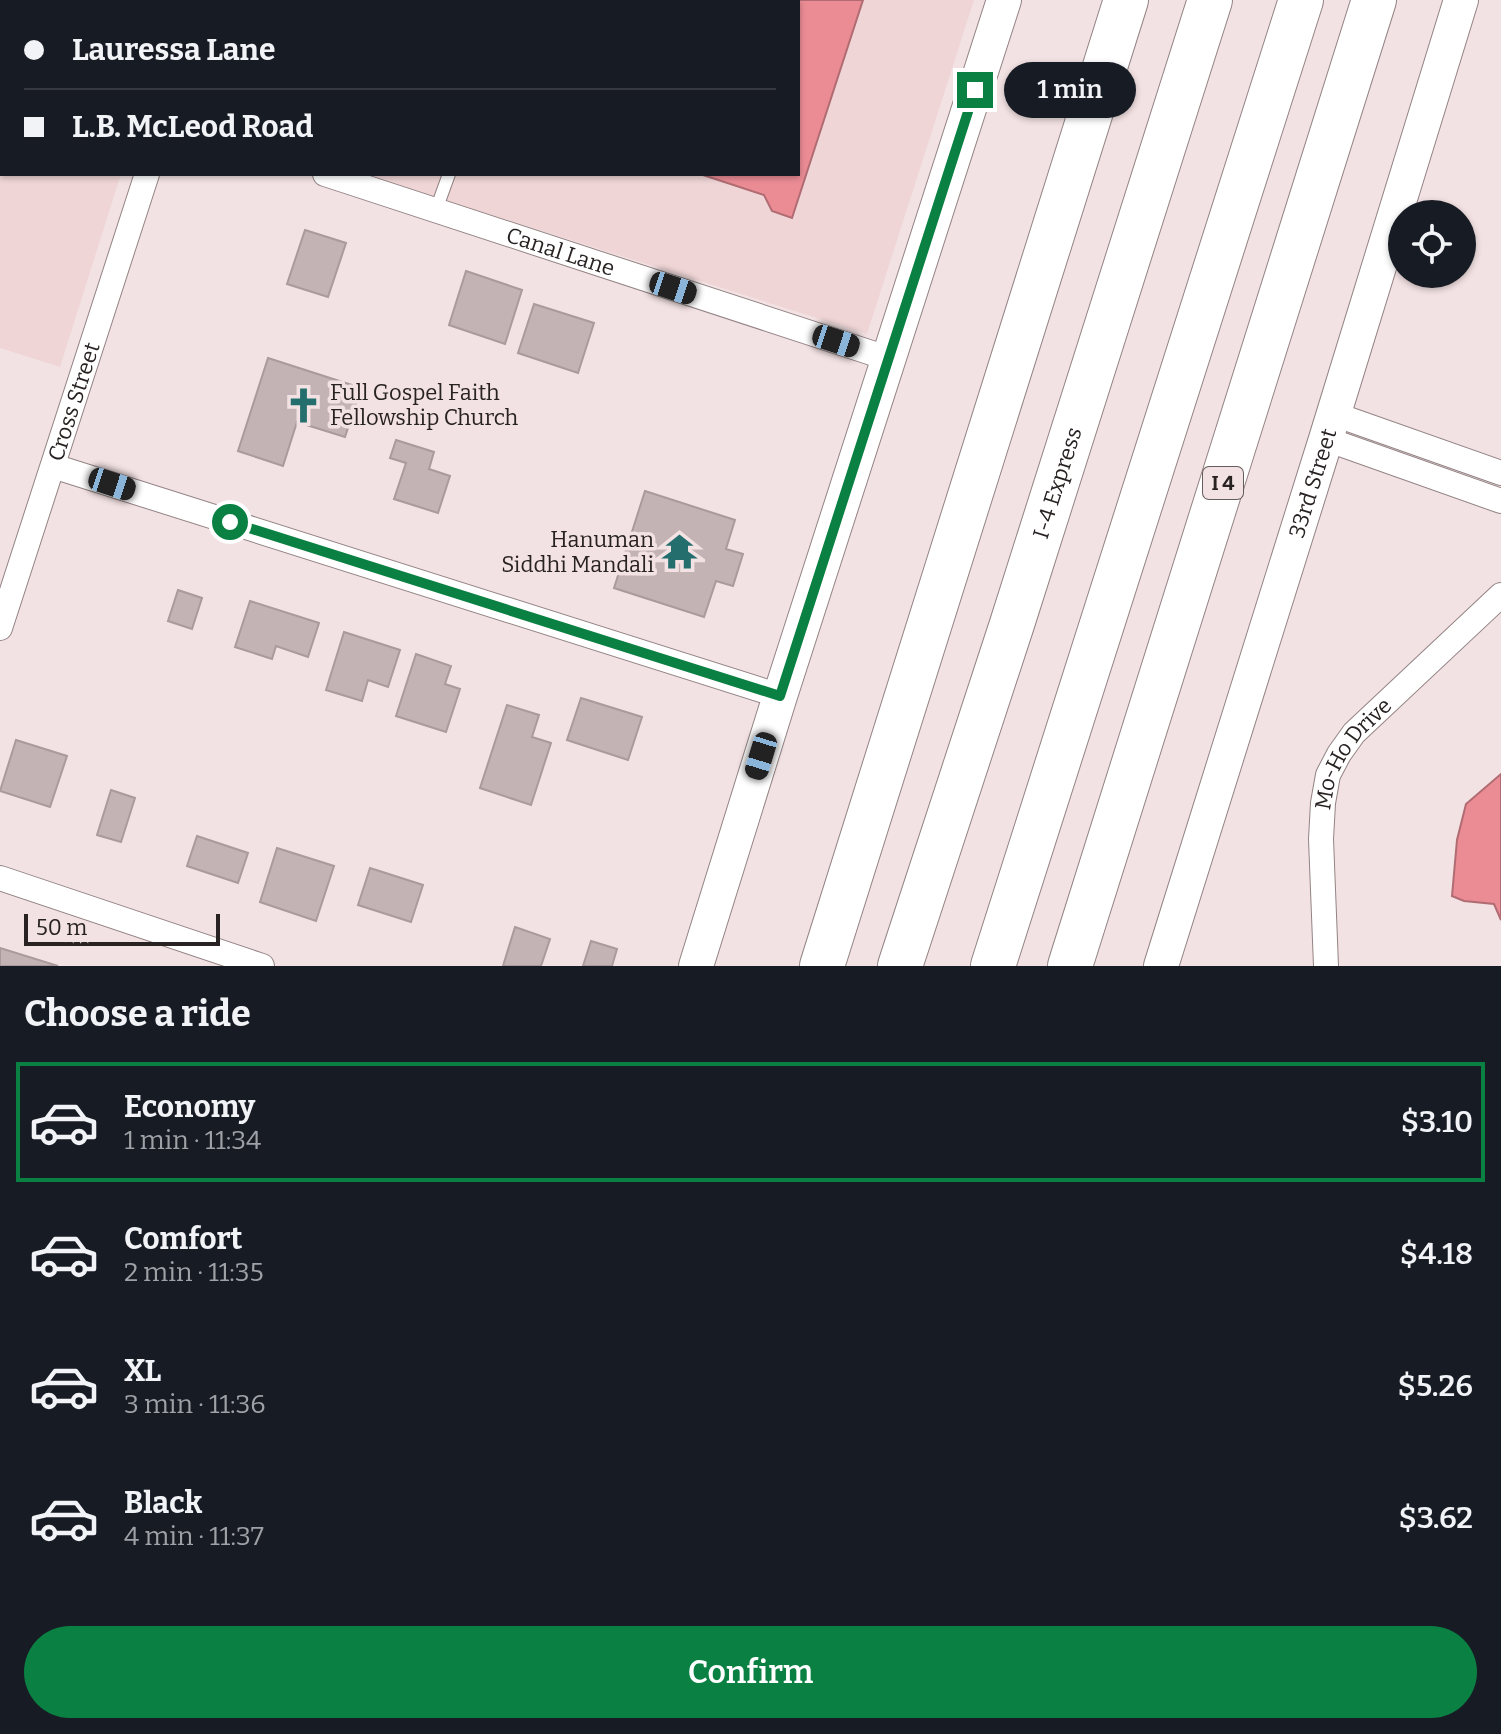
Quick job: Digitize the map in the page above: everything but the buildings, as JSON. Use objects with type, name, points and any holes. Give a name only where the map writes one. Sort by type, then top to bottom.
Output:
[{"type":"highway","points":[[822,966],[1126,0]]},
{"type":"highway","name":"I-4 Express","points":[[900,966],[1210,0]]},
{"type":"highway","points":[[993,966],[1301,0]]},
{"type":"highway","name":"I 4","points":[[1070,966],[1374,0]]},
{"type":"street","points":[[696,966],[1004,0]]},
{"type":"street","name":"33rd Street","points":[[1161,966],[1461,0]]},
{"type":"street","name":"Cross Street","points":[[0,628],[146,176]]},
{"type":"street","name":"Canal Lane","points":[[331,176],[890,359]]},
{"type":"street","points":[[1330,426],[1501,473]]},
{"type":"street","points":[[1330,426],[1501,501]]},
{"type":"street","points":[[53,466],[780,696]]},
{"type":"street","name":"Mo-Ho Drive","points":[[1326,966],[1321,839],[1328,775],[1354,733],[1501,595]]},
{"type":"street","points":[[0,878],[262,966]]},
{"type":"lane","points":[[436,210],[448,176]]},
{"type":"shaded area","points":[[800,0],[974,0],[867,334],[369,176],[800,176]]},
{"type":"shaded area","points":[[800,0],[863,0],[792,218],[772,211],[764,195],[706,176],[800,176]]},
{"type":"shaded area","points":[[0,176],[120,176],[60,367],[0,348]]},
{"type":"shaded area","points":[[1501,774],[1501,920],[1494,904],[1464,901],[1452,896],[1457,840],[1466,804]]},
{"type":"place","name":"Full Gospel Faith Fellowship Church","points":[[304,405]]},
{"type":"place","name":"Hanuman Siddhi Mandali","points":[[680,552]]},
{"type":"route","points":[[230,522],[780,696],[975,90]]}]
